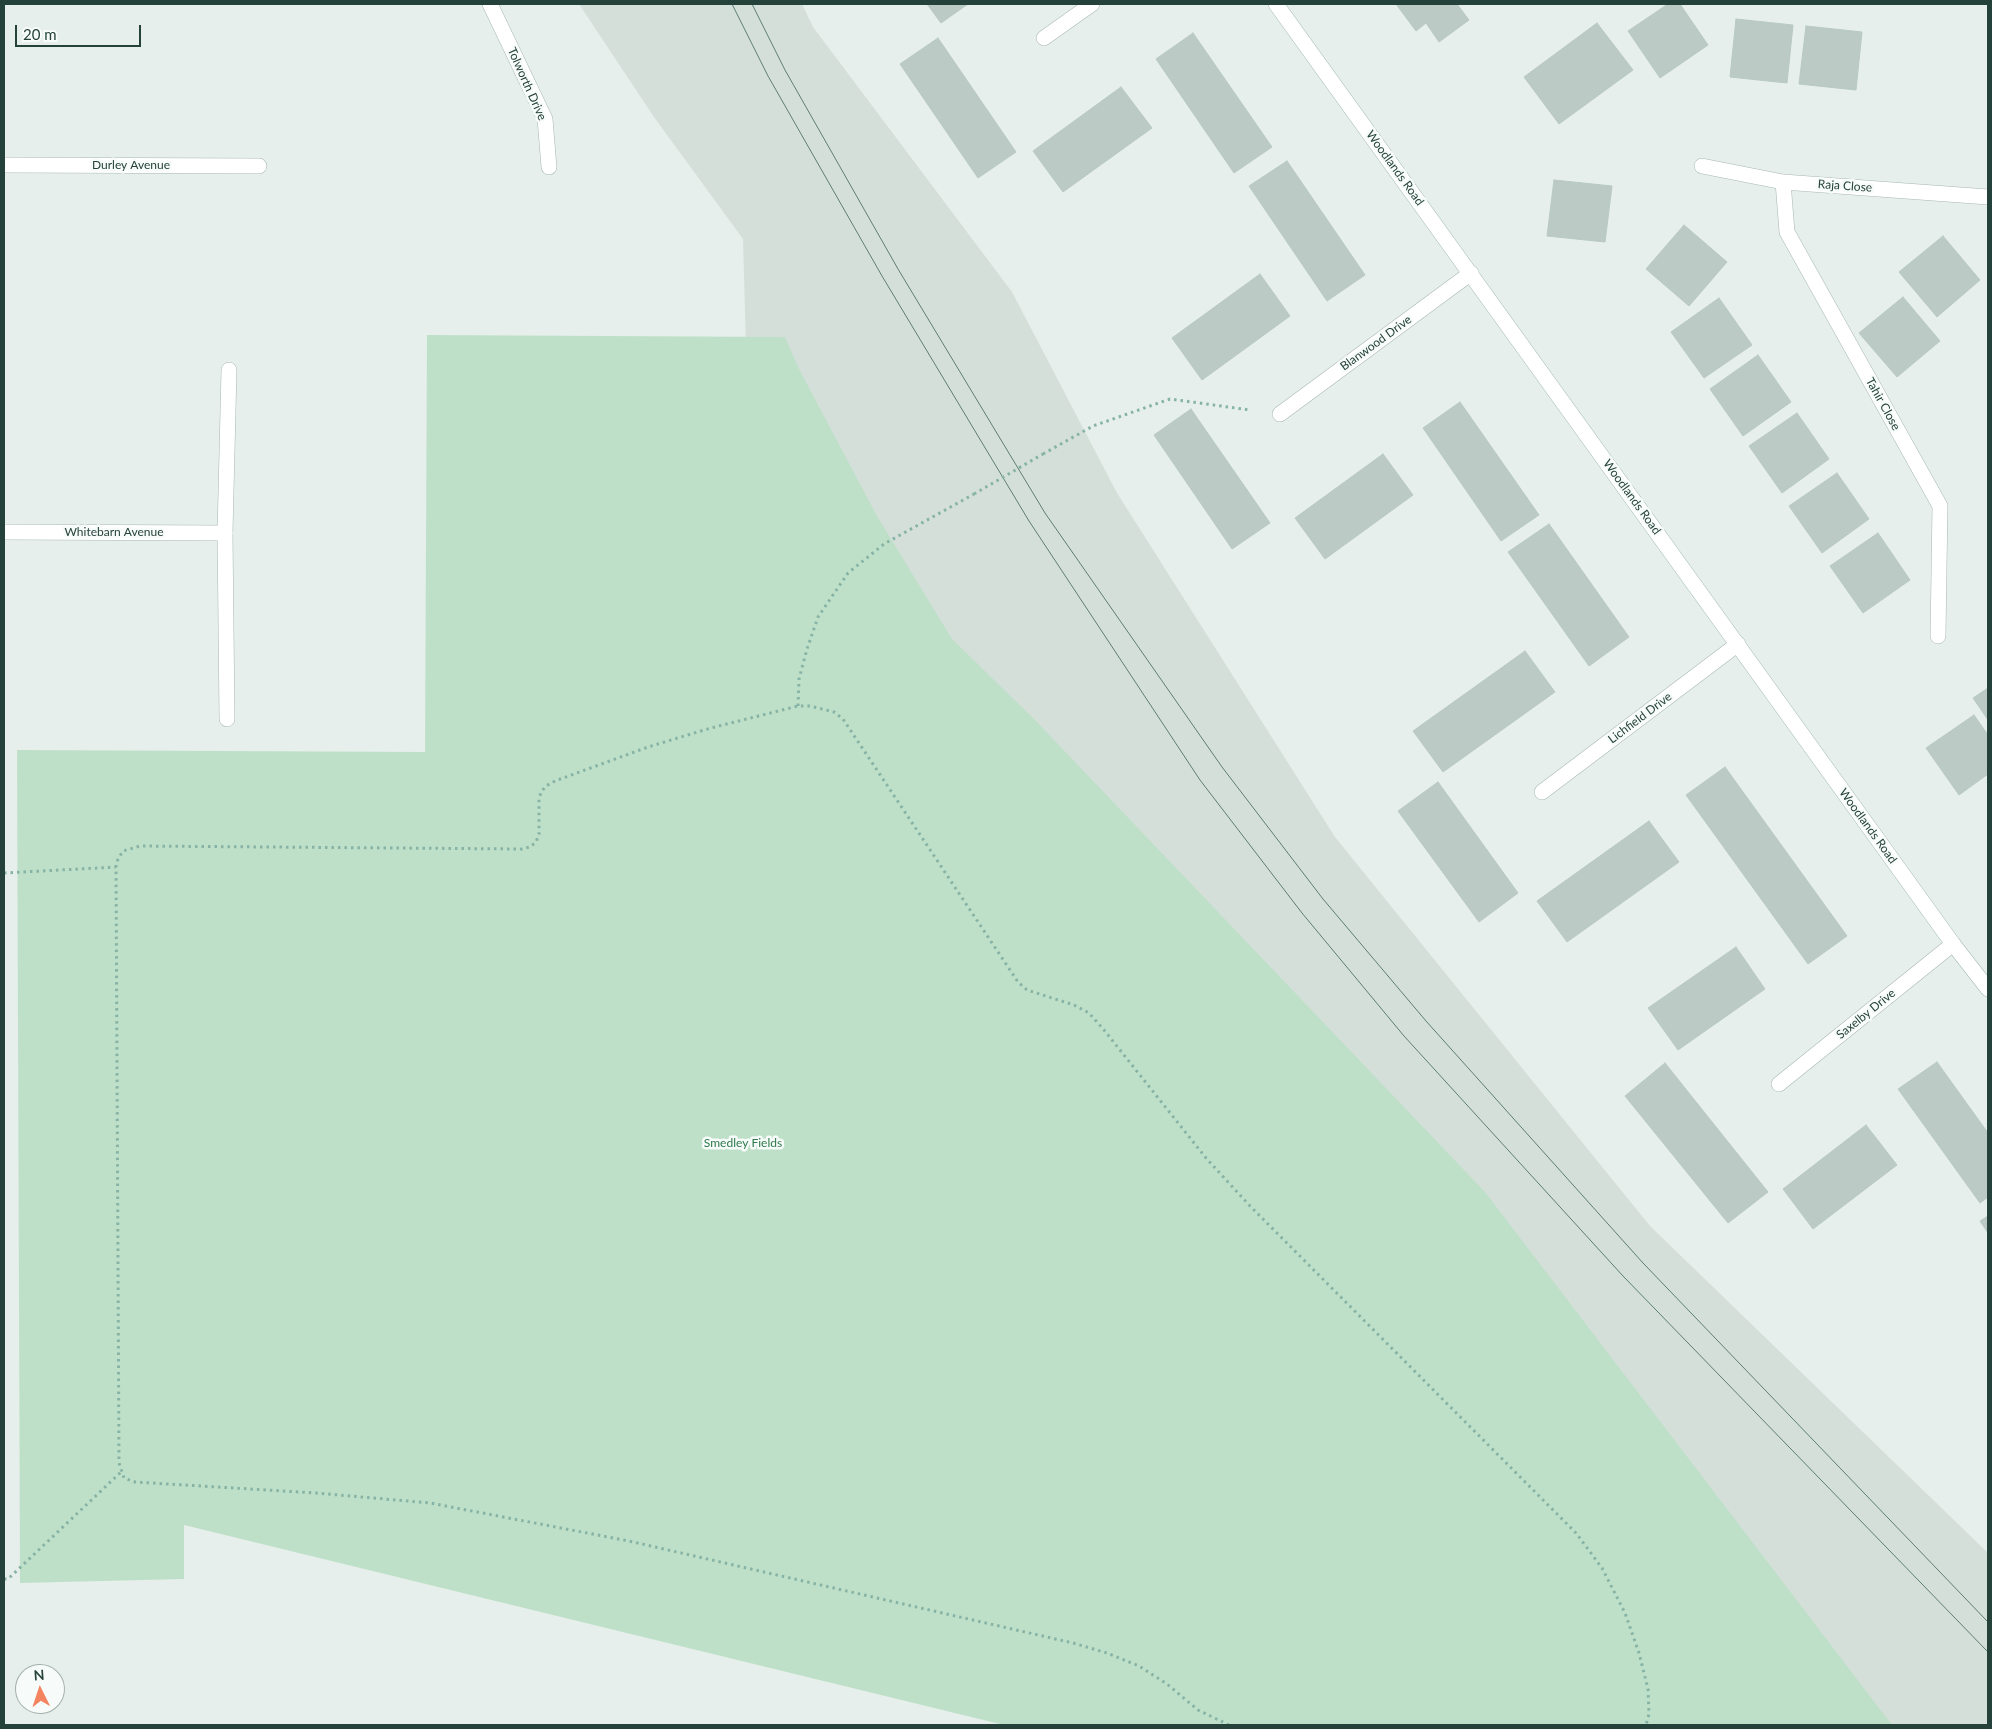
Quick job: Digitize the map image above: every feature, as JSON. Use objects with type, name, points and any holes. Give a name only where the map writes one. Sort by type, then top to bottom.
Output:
[{"type":"street","name":"Tolworth Drive","points":[[490,4],[545,119],[549,167]]},
{"type":"street","points":[[1044,38],[1092,4]]},
{"type":"street","name":"Woodlands Road","points":[[1276,4],[1953,944],[1988,989]]},
{"type":"street","name":"Durley Avenue","points":[[4,165],[259,166]]},
{"type":"street","name":"Raja Close","points":[[1702,166],[1783,182],[1988,197]]},
{"type":"street","name":"Tahir Close","points":[[1783,182],[1787,232],[1940,506],[1938,636]]},
{"type":"street","name":"Blanwood Drive","points":[[1280,414],[1471,273]]},
{"type":"street","points":[[227,719],[225,533],[229,370]]},
{"type":"street","name":"Whitebarn Avenue","points":[[4,532],[225,533]]},
{"type":"street","name":"Lichfield Drive","points":[[1542,792],[1738,644]]},
{"type":"street","name":"Saxelby Drive","points":[[1779,1084],[1953,944]]},
{"type":"path","points":[[798,706],[799,679],[806,649],[818,617],[848,573],[884,544],[1093,426],[1170,399],[1280,414]]},
{"type":"path","points":[[1229,1725],[1198,1710],[1167,1684],[1139,1666],[1099,1650],[638,1543],[430,1503],[316,1493],[135,1482],[124,1478],[119,1463],[116,867],[123,851],[140,846],[522,849],[530,847],[536,842],[539,834],[539,799],[541,792],[546,786],[555,781],[648,747],[798,706],[823,708],[834,712],[843,719],[1018,982],[1027,990],[1074,1005],[1089,1013],[1206,1158],[1250,1206],[1576,1533],[1602,1568],[1625,1613],[1639,1653],[1648,1689],[1649,1714],[1646,1725]]},
{"type":"path","points":[[4,873],[116,867]]},
{"type":"path","points":[[4,1579],[8,1579],[121,1472]]},
{"type":"shaded area","points":[[579,4],[802,4],[813,27],[1012,292],[1117,493],[1335,837],[1650,1226],[1988,1553],[1988,1725],[1814,1725],[747,385],[743,239],[654,117]]},
{"type":"green space","name":"Smedley Fields","points":[[427,335],[785,337],[799,369],[877,516],[952,639],[1034,719],[1485,1192],[1892,1725],[1004,1725],[184,1525],[184,1579],[20,1583],[17,750],[425,752]]},
{"type":"building","points":[[927,4],[968,4],[941,23]]},
{"type":"building","points":[[1396,4],[1457,4],[1469,20],[1439,42],[1426,23],[1416,31]]},
{"type":"building","points":[[1668,4],[1680,4],[1708,45],[1660,78],[1628,31]]},
{"type":"building","points":[[1736,19],[1793,25],[1787,83],[1730,77]]},
{"type":"building","points":[[1597,23],[1633,70],[1559,124],[1524,77]]},
{"type":"building","points":[[1806,26],[1862,32],[1856,90],[1799,84]]},
{"type":"building","points":[[1193,33],[1272,147],[1234,173],[1156,59]]},
{"type":"building","points":[[938,38],[1016,152],[978,178],[900,64]]},
{"type":"building","points":[[1121,87],[1152,128],[1063,192],[1033,151]]},
{"type":"building","points":[[1287,161],[1365,275],[1327,301],[1249,186]]},
{"type":"building","points":[[1554,180],[1612,186],[1605,242],[1547,236]]},
{"type":"building","points":[[1684,225],[1727,262],[1689,306],[1646,269]]},
{"type":"building","points":[[1943,236],[1980,280],[1937,317],[1899,272]]},
{"type":"building","points":[[1260,274],[1290,316],[1202,380],[1172,338]]},
{"type":"building","points":[[1903,297],[1940,341],[1897,377],[1859,333]]},
{"type":"building","points":[[1719,298],[1752,345],[1704,378],[1671,332]]},
{"type":"building","points":[[1758,355],[1791,402],[1743,436],[1710,389]]},
{"type":"building","points":[[1460,402],[1539,515],[1501,541],[1423,428]]},
{"type":"building","points":[[1191,409],[1270,523],[1232,549],[1154,435]]},
{"type":"building","points":[[1797,413],[1829,459],[1782,493],[1749,446]]},
{"type":"building","points":[[1383,454],[1413,495],[1325,559],[1295,518]]},
{"type":"building","points":[[1837,473],[1869,519],[1822,553],[1789,506]]},
{"type":"building","points":[[1549,524],[1629,637],[1589,666],[1508,552]]},
{"type":"building","points":[[1878,533],[1910,580],[1863,613],[1830,566]]},
{"type":"building","points":[[1525,651],[1555,692],[1443,772],[1413,731]]},
{"type":"building","points":[[1988,688],[1988,720],[1973,698]]},
{"type":"building","points":[[1974,715],[1988,735],[1988,774],[1959,795],[1926,748]]},
{"type":"building","points":[[1725,767],[1847,936],[1808,964],[1686,795]]},
{"type":"building","points":[[1438,782],[1518,893],[1479,922],[1398,811]]},
{"type":"building","points":[[1649,821],[1679,862],[1567,942],[1537,901]]},
{"type":"building","points":[[1736,947],[1765,989],[1678,1050],[1648,1008]]},
{"type":"building","points":[[1937,1062],[1988,1133],[1988,1197],[1980,1203],[1898,1089]]},
{"type":"building","points":[[1665,1063],[1768,1192],[1728,1223],[1625,1096]]},
{"type":"building","points":[[1866,1125],[1897,1165],[1813,1229],[1783,1189]]},
{"type":"building","points":[[1988,1216],[1988,1233],[1980,1221]]},
{"type":"tram line","points":[[732,4],[768,76],[882,276],[1029,521],[1200,780],[1302,913],[1404,1036],[1623,1276],[1988,1652]]},
{"type":"tram line","points":[[752,4],[785,70],[898,269],[1045,513],[1222,767],[1323,899],[1426,1021],[1643,1263],[1988,1622]]}]
